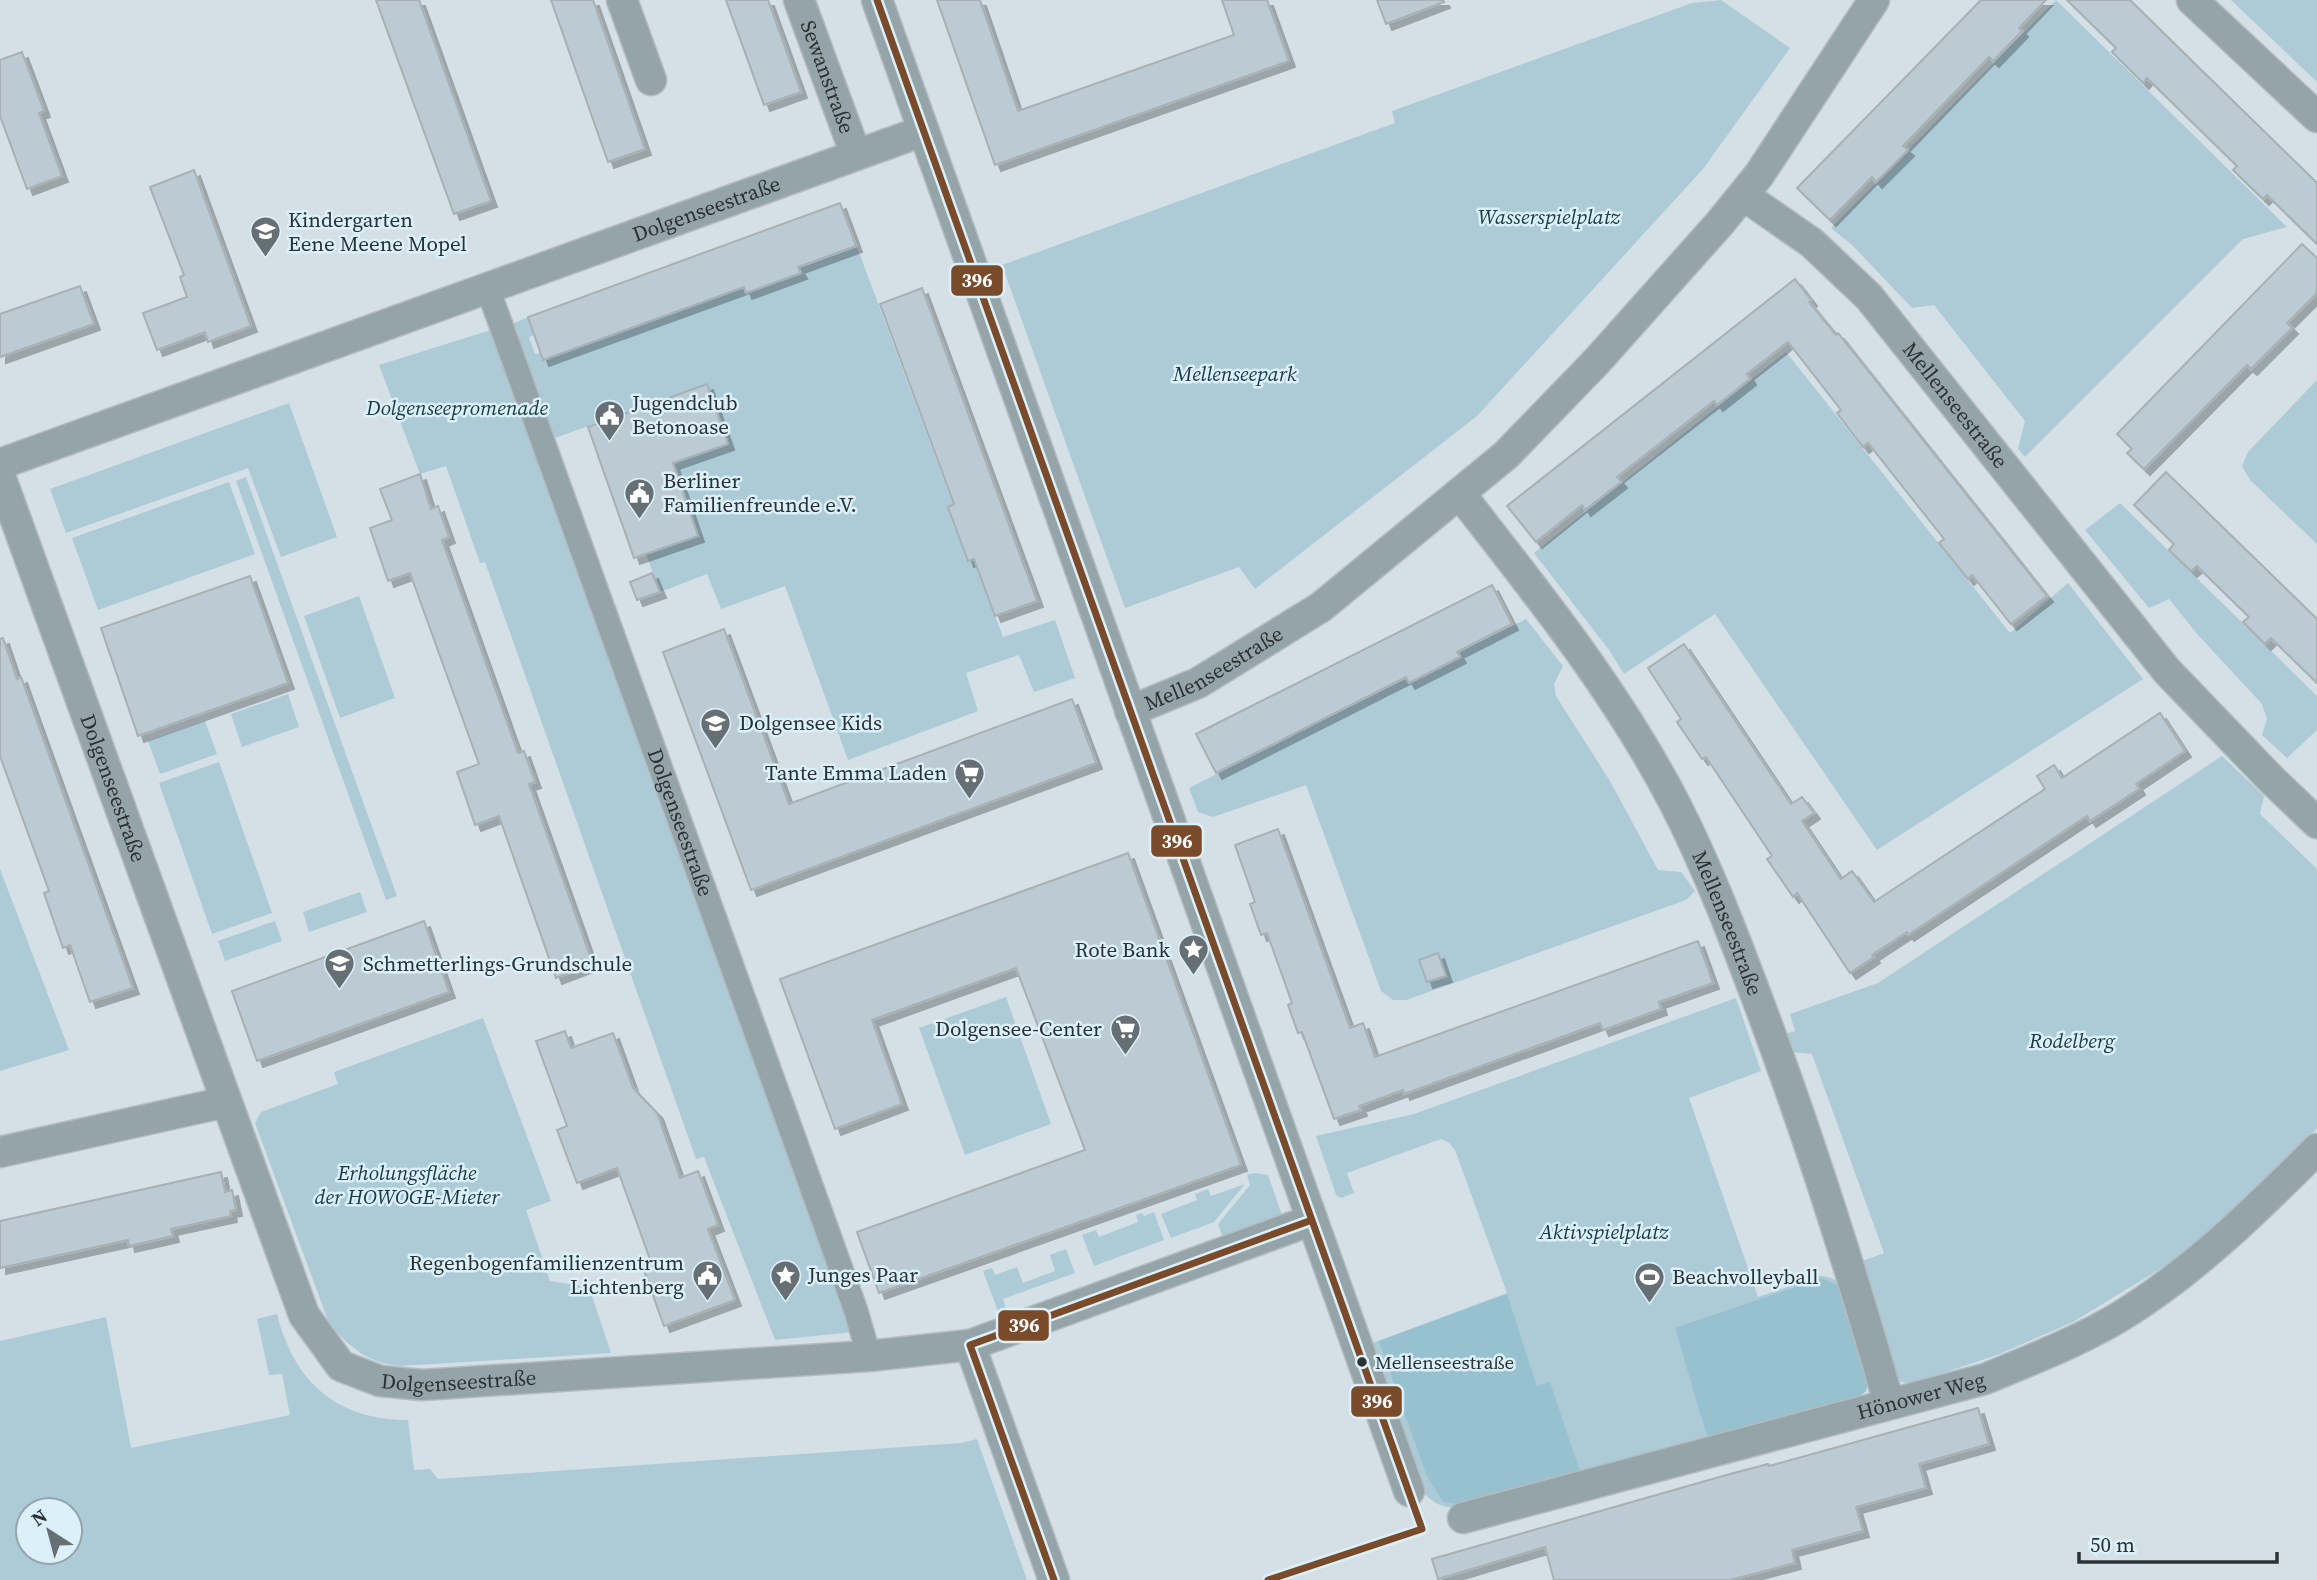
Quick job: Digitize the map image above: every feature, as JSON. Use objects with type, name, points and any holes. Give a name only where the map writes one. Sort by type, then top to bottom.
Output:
[{"type":"street","points":[[622,0],[651,80]]},
{"type":"street","name":"Sewanstraße","points":[[799,0],[856,155]]},
{"type":"street","points":[[877,0],[1409,1491]]},
{"type":"street","name":"Mellenseestraße","points":[[1130,711],[1198,683],[1321,607],[1506,455],[1597,361],[1743,195],[1759,175],[1874,0]]},
{"type":"street","points":[[2192,0],[2317,117]]},
{"type":"street","name":"Dolgenseestraße","points":[[0,464],[923,131]]},
{"type":"street","name":"Mellenseestraße","points":[[1743,195],[1812,243],[1868,297],[2167,671],[2315,821]]},
{"type":"street","name":"Dolgenseestraße","points":[[488,289],[831,1242],[869,1356]]},
{"type":"street","name":"Dolgenseestraße","points":[[0,476],[304,1315],[341,1366],[380,1381],[422,1385],[869,1356],[970,1345],[1312,1220]]},
{"type":"street","name":"Mellenseestraße","points":[[1460,494],[1598,674],[1673,800],[1719,897],[1785,1073],[1848,1260],[1889,1404]]},
{"type":"street","points":[[0,1152],[226,1102]]},
{"type":"street","name":"Hönower Weg","points":[[1464,1518],[1984,1379],[2057,1349],[2120,1316],[2171,1282],[2263,1203],[2317,1149]]},
{"type":"street","points":[[970,1345],[1054,1580]]},
{"type":"green space","name":"Mellenseepark","points":[[1721,0],[1790,48],[1703,169],[1477,416],[1255,589],[1239,567],[1125,608],[1002,265],[1395,123],[1392,111],[1692,3]]},
{"type":"green space","points":[[2056,0],[2287,227],[2243,239],[2025,457],[2018,449],[2025,421],[1934,305],[1912,308],[1852,245],[1831,228]]},
{"type":"green space","points":[[2231,0],[2317,0],[2317,82]]},
{"type":"green space","points":[[857,247],[953,504],[948,507],[967,561],[974,560],[1003,637],[1055,620],[1075,678],[1034,692],[1019,655],[966,673],[978,711],[848,760],[785,586],[721,609],[707,574],[660,592],[646,554],[698,535],[678,479],[658,486],[706,384],[552,439],[512,324],[528,317],[534,335],[529,337],[535,354],[541,353],[544,360],[743,288],[746,294],[801,274],[800,268]]},
{"type":"green space","name":"Dolgenseepromenade","points":[[491,330],[854,1332],[775,1340],[704,1157],[696,1159],[485,562],[480,563],[446,466],[420,474],[379,365]]},
{"type":"green space","points":[[1786,352],[2010,633],[2068,583],[2143,679],[1877,850],[1715,614],[1624,674],[1609,650],[1534,553]]},
{"type":"green space","points":[[2317,380],[2317,544],[2250,480],[2242,466],[2248,452]]},
{"type":"green space","points":[[289,403],[337,537],[281,557],[248,468],[66,533],[50,489]]},
{"type":"green space","points":[[246,477],[397,896],[386,900],[236,481]]},
{"type":"green space","points":[[229,482],[255,554],[98,610],[72,538]]},
{"type":"green space","points":[[2120,503],[2317,696],[2317,730],[2287,758],[2262,735],[2267,719],[2262,704],[2198,635],[2169,599],[2149,608],[2085,530]]},
{"type":"green space","points":[[359,596],[395,698],[340,718],[304,616]]},
{"type":"green space","points":[[1526,619],[1563,666],[1554,684],[1556,696],[1610,781],[1658,870],[1681,872],[1695,891],[1686,900],[1406,1000],[1393,1000],[1381,991],[1306,785],[1213,817],[1198,812],[1189,788],[1405,679],[1409,684],[1462,657],[1459,652]]},
{"type":"green space","points":[[288,694],[299,727],[242,747],[231,714]]},
{"type":"green space","points":[[205,721],[217,754],[160,774],[148,741]]},
{"type":"green space","name":"Rodelberg","points":[[2222,756],[2264,796],[2260,814],[2317,869],[2317,1128],[2256,1190],[2175,1260],[2073,1322],[1997,1355],[1910,1384],[1899,1381],[1891,1374],[1855,1264],[1884,1253],[1812,1054],[1792,1052],[1785,1034],[1795,1031],[1790,1014],[1878,983]]},
{"type":"green space","points":[[219,762],[272,913],[212,934],[159,783]]},
{"type":"green space","points":[[0,869],[69,1050],[0,1071]]},
{"type":"green space","points":[[360,892],[367,912],[309,932],[303,912]]},
{"type":"green space","points":[[275,921],[282,941],[225,961],[218,941]]},
{"type":"green space","points":[[1006,997],[1051,1124],[965,1155],[919,1028]]},
{"type":"green space","name":"Aktivspielplatz","points":[[1736,998],[1761,1071],[1689,1098],[1758,1297],[1820,1276],[1830,1278],[1844,1288],[1866,1391],[1856,1399],[1470,1507],[1440,1505],[1425,1494],[1370,1344],[1507,1293],[1455,1150],[1449,1143],[1441,1139],[1347,1173],[1354,1193],[1341,1198],[1336,1195],[1316,1136],[1414,1114]]},
{"type":"green space","name":"Erholungsfläche der HOWOGE-Mieter","points":[[483,1018],[551,1201],[526,1210],[550,1281],[589,1287],[611,1353],[401,1366],[379,1362],[352,1347],[329,1323],[255,1123],[261,1112],[338,1084],[334,1072]]},
{"type":"green space","points":[[1247,1175],[1268,1175],[1283,1218],[1224,1241],[1218,1224],[1250,1185]]},
{"type":"green space","points":[[1245,1184],[1214,1222],[1171,1238],[1161,1214],[1197,1200],[1195,1194],[1208,1189],[1211,1196]]},
{"type":"green space","points":[[1154,1212],[1164,1240],[1094,1266],[1082,1235],[1096,1230],[1099,1237],[1138,1222],[1136,1215],[1142,1213],[1144,1216]]},
{"type":"green space","points":[[1066,1249],[1075,1273],[1003,1299],[1009,1319],[1002,1322],[983,1271],[992,1268],[995,1275],[1017,1267],[1023,1283],[1055,1271],[1050,1255]]},
{"type":"green space","points":[[277,1314],[295,1359],[307,1377],[322,1392],[360,1413],[408,1420],[414,1470],[430,1469],[438,1479],[961,1443],[977,1439],[1027,1580],[0,1580],[0,1341],[106,1317],[131,1448],[290,1415],[282,1374],[269,1375],[257,1319]]},
{"type":"shaded area","points":[[1822,1278],[1845,1289],[1868,1384],[1866,1391],[1856,1399],[1708,1440],[1675,1328]]},
{"type":"shaded area","points":[[1507,1294],[1537,1386],[1550,1382],[1581,1474],[1467,1505],[1443,1502],[1426,1474],[1379,1341]]},
{"type":"building","points":[[376,0],[419,0],[491,201],[454,214]]},
{"type":"building","points":[[551,0],[593,0],[645,149],[608,162]]},
{"type":"building","points":[[726,0],[768,0],[801,92],[764,105]]},
{"type":"building","points":[[937,0],[980,0],[1018,111],[1234,35],[1222,0],[1267,0],[1289,61],[995,165]]},
{"type":"building","points":[[1377,0],[1443,0],[1444,2],[1386,24]]},
{"type":"building","points":[[1981,0],[2046,0],[2019,28],[2022,31],[1993,61],[1989,57],[1903,146],[1908,150],[1876,182],[1872,177],[1830,220],[1797,188]]},
{"type":"building","points":[[2067,0],[2130,0],[2317,183],[2317,244],[2267,195],[2263,199],[2233,170],[2237,166],[2147,78],[2143,83],[2112,52],[2116,48]]},
{"type":"building","points":[[22,52],[44,111],[39,113],[62,176],[27,189],[0,116],[0,60]]},
{"type":"building","points":[[194,170],[251,326],[208,342],[205,332],[157,350],[143,313],[187,297],[180,277],[184,275],[150,187]]},
{"type":"building","points":[[840,203],[856,246],[798,267],[801,273],[746,293],[744,287],[543,360],[528,317]]},
{"type":"building","points":[[2302,244],[2317,258],[2317,293],[2287,323],[2292,328],[2251,369],[2247,365],[2144,469],[2127,453],[2132,449],[2117,434]]},
{"type":"building","points":[[1795,279],[1811,300],[1809,302],[1836,335],[1838,333],[2047,596],[2011,624],[1972,575],[1968,579],[1939,543],[1944,539],[1868,443],[1863,447],[1837,413],[1841,410],[1788,342],[1747,374],[1750,379],[1717,405],[1714,401],[1617,477],[1621,482],[1585,510],[1582,505],[1536,542],[1507,506]]},
{"type":"building","points":[[80,286],[94,324],[0,357],[0,314]]},
{"type":"building","points":[[922,288],[1037,601],[995,616],[974,559],[968,561],[948,507],[954,504],[880,304]]},
{"type":"building","points":[[707,384],[728,444],[673,463],[698,536],[634,558],[588,427]]},
{"type":"building","points":[[2166,472],[2317,619],[2317,683],[2271,638],[2265,644],[2243,622],[2249,617],[2197,566],[2191,571],[2169,550],[2174,544],[2134,505]]},
{"type":"building","points":[[420,474],[431,509],[438,506],[449,537],[442,540],[518,753],[524,751],[535,782],[529,784],[593,964],[556,978],[499,816],[475,825],[457,772],[479,764],[410,573],[388,581],[370,528],[392,520],[380,489]]},
{"type":"building","points":[[652,573],[660,592],[637,600],[630,582]]},
{"type":"building","points":[[250,576],[288,683],[138,736],[101,628]]},
{"type":"building","points":[[1492,585],[1512,624],[1457,652],[1460,657],[1409,683],[1406,677],[1216,773],[1196,734]]},
{"type":"building","points":[[724,629],[789,804],[1072,699],[1096,763],[751,890],[663,652]]},
{"type":"building","points":[[3,638],[17,679],[21,677],[133,988],[90,1002],[70,945],[63,948],[44,893],[49,891],[0,756],[0,639]]},
{"type":"building","points":[[1684,644],[1791,804],[1802,797],[1814,813],[1802,821],[1841,879],[1852,871],[1874,902],[2045,789],[2037,776],[2054,765],[2062,778],[2160,713],[2185,751],[2136,784],[2139,789],[2090,821],[2087,816],[1908,935],[1907,932],[1872,955],[1874,957],[1850,973],[1797,893],[1793,897],[1767,859],[1772,856],[1706,757],[1702,759],[1677,722],[1681,719],[1648,668]]},
{"type":"building","points":[[1278,829],[1350,1028],[1363,1023],[1375,1057],[1698,941],[1713,983],[1659,1002],[1661,1009],[1603,1030],[1600,1023],[1404,1094],[1403,1090],[1359,1106],[1361,1110],[1334,1119],[1302,1032],[1298,1033],[1288,1005],[1292,1003],[1267,933],[1261,935],[1250,904],[1255,902],[1235,845]]},
{"type":"building","name":"Dolgensee-Center","points":[[1128,853],[1241,1165],[879,1293],[857,1232],[1085,1150],[1016,968],[872,1020],[902,1104],[835,1129],[780,979]]},
{"type":"building","name":"Schmetterlings-Grundschule","points":[[424,921],[449,992],[257,1061],[232,991]]},
{"type":"building","points":[[1438,953],[1446,976],[1427,982],[1419,960]]},
{"type":"building","points":[[565,1031],[571,1048],[613,1033],[633,1088],[657,1113],[680,1178],[698,1171],[718,1225],[708,1229],[735,1300],[664,1326],[642,1265],[651,1262],[617,1168],[577,1183],[557,1130],[567,1126],[536,1041]]},
{"type":"building","points":[[221,1172],[225,1192],[232,1190],[236,1210],[230,1211],[231,1216],[171,1229],[173,1236],[129,1246],[128,1240],[0,1268],[0,1221]]},
{"type":"building","points":[[1978,1408],[1989,1444],[1919,1464],[1926,1488],[1856,1507],[1863,1531],[1792,1550],[1795,1563],[1730,1580],[1554,1580],[1545,1547],[1438,1579],[1432,1559],[1730,1474],[1768,1464],[1769,1466]]},
{"type":"transit line","name":"396","points":[[877,0],[1422,1529],[1268,1580]]},
{"type":"transit line","name":"396","points":[[1054,1580],[970,1345],[1312,1220]]},
{"type":"place","name":"Kindergarten Eene Meene Mopel","points":[[265,259]]},
{"type":"place","name":"Jugendclub Betonoase","points":[[609,442]]},
{"type":"place","name":"Berliner Familienfreunde e.V.","points":[[640,520]]},
{"type":"place","name":"Dolgensee Kids","points":[[716,750]]},
{"type":"place","name":"Tante Emma Laden","points":[[970,800]]},
{"type":"place","name":"Rote Bank","points":[[1193,977]]},
{"type":"place","name":"Schmetterlings-Grundschule","points":[[340,991]]},
{"type":"place","name":"Dolgensee-Center","points":[[1125,1056]]},
{"type":"place","name":"Regenbogenfamilienzentrum Lichtenberg","points":[[707,1302]]},
{"type":"place","name":"Junges Paar","points":[[785,1302]]},
{"type":"place","name":"Beachvolleyball","points":[[1649,1304]]},
{"type":"place","name":"Mellenseestraße","points":[[1362,1362]]},
{"type":"park label","name":"Wasserspielplatz","points":[[1549,217]]}]
